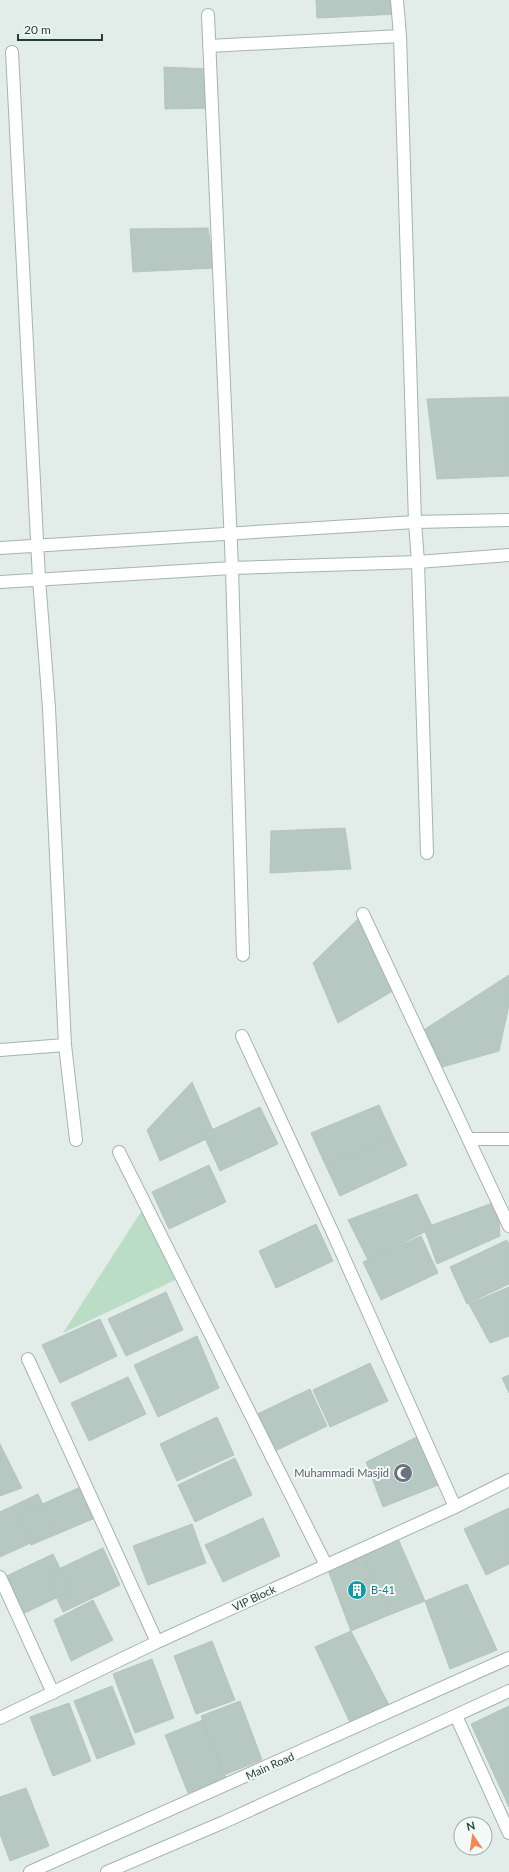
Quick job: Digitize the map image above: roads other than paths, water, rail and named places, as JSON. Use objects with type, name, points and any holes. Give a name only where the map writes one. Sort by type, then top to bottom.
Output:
[{"type":"street","points":[[397,0],[400,36],[427,853]]},
{"type":"street","points":[[208,15],[231,532],[243,955]]},
{"type":"street","points":[[209,46],[400,36]]},
{"type":"street","points":[[12,52],[37,546],[49,708],[65,1045],[76,1140]]},
{"type":"street","points":[[0,548],[231,532],[415,522],[509,520]]},
{"type":"street","points":[[0,582],[232,568],[418,562],[509,555]]},
{"type":"street","points":[[363,914],[509,1226]]},
{"type":"street","points":[[242,1036],[332,1231],[455,1507]]},
{"type":"street","points":[[0,1050],[65,1045]]},
{"type":"street","points":[[469,1139],[509,1139]]},
{"type":"street","points":[[119,1152],[326,1565]]},
{"type":"street","points":[[28,1359],[157,1642]]},
{"type":"street","name":"VIP Block","points":[[0,1718],[53,1694],[157,1642],[455,1507],[509,1480]]},
{"type":"street","points":[[0,1577],[53,1694]]},
{"type":"street","name":"Main Road","points":[[30,1872],[509,1658]]},
{"type":"street","points":[[107,1872],[224,1822],[509,1691]]},
{"type":"street","points":[[456,1716],[509,1833]]},
{"type":"place","name":"Muhammadi Masjid","points":[[403,1473]]},
{"type":"place","name":"B-41","points":[[357,1590]]}]
